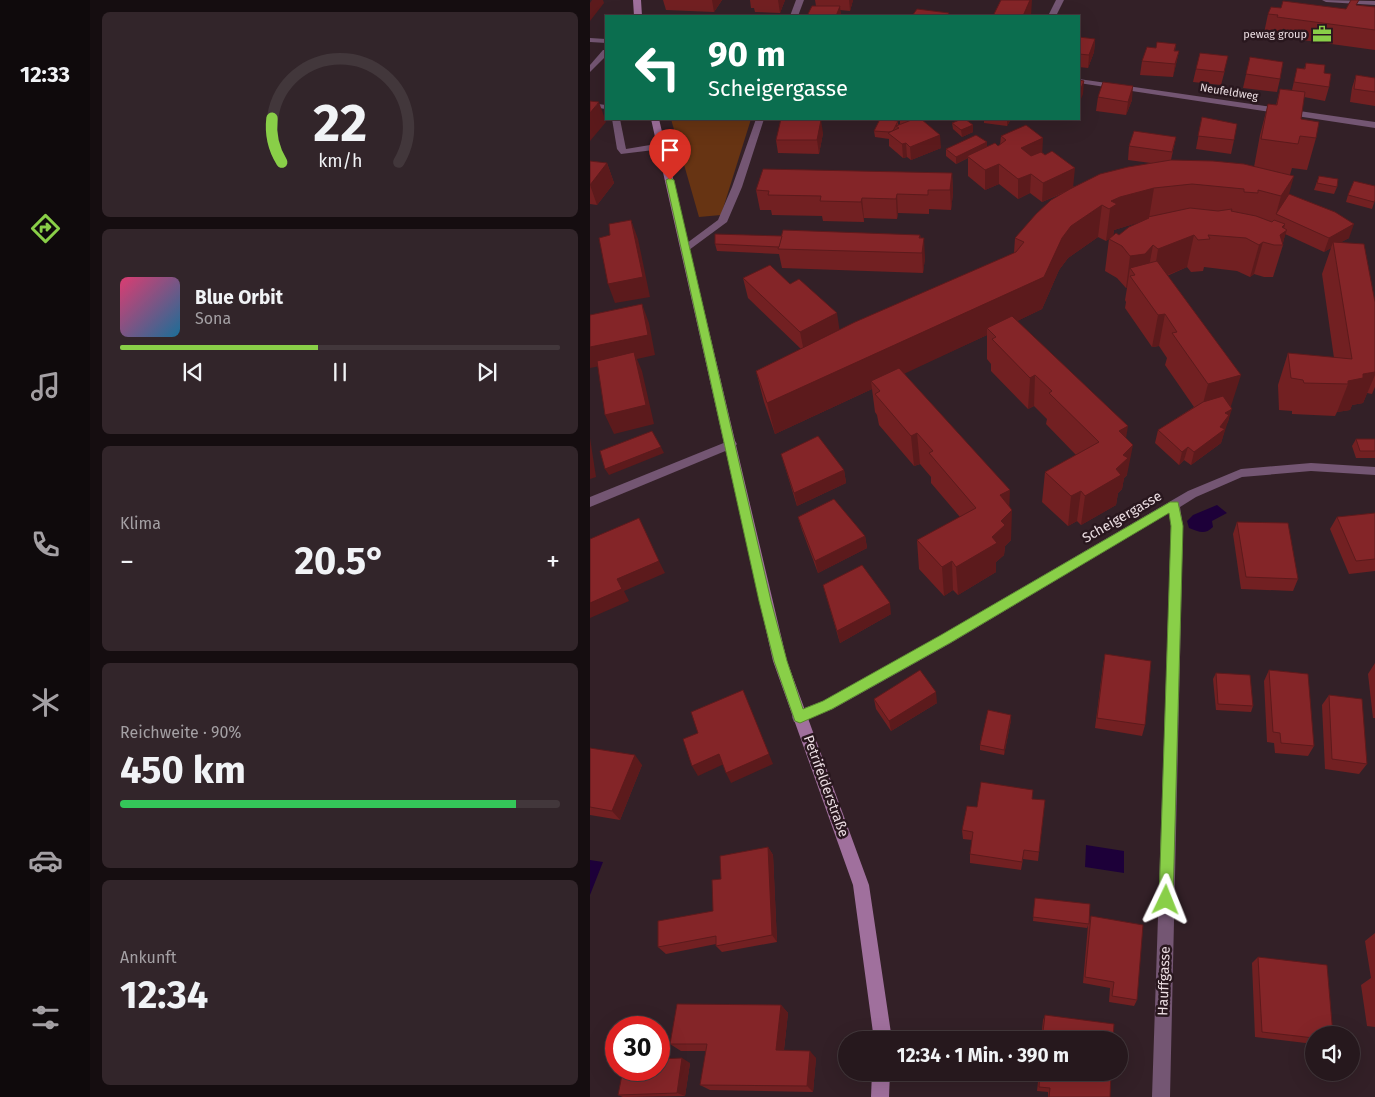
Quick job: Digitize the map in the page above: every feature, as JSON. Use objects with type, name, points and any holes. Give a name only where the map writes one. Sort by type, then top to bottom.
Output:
[{"type":"main road","points":[[636,0],[638,15]]},
{"type":"main road","name":"Petrifelderstraße","points":[[655,120],[780,661],[828,787],[861,885],[882,1031]]},
{"type":"main road","points":[[880,1097],[881,1081]]},
{"type":"street","points":[[794,15],[800,0]]},
{"type":"street","points":[[1052,15],[1060,0]]},
{"type":"street","points":[[1326,0],[1373,2]]},
{"type":"street","points":[[590,40],[605,41]]},
{"type":"street","points":[[590,70],[605,53]]},
{"type":"street","name":"Neufeldweg","points":[[1080,80],[1375,125]]},
{"type":"street","points":[[590,105],[605,107]]},
{"type":"street","points":[[616,120],[621,149],[624,152],[662,146]]},
{"type":"street","points":[[686,248],[722,222],[737,187],[760,120]]},
{"type":"street","points":[[590,502],[731,444]]},
{"type":"street","name":"Scheigergasse","points":[[800,717],[828,705],[946,639],[1192,494],[1241,473],[1311,467],[1375,471]]},
{"type":"street","name":"Hauffgasse","points":[[1161,1097],[1177,526],[1174,505]]},
{"type":"shaded area","points":[[671,120],[751,120],[721,215],[699,217]]},
{"type":"shaded area","points":[[1217,505],[1227,513],[1212,521],[1213,527],[1210,530],[1202,532],[1189,528],[1187,521],[1193,515]]},
{"type":"shaded area","points":[[1086,845],[1124,851],[1124,873],[1085,867]]},
{"type":"shaded area","points":[[590,860],[603,862],[590,895]]},
{"type":"building","points":[[1001,0],[1030,0],[1023,15],[994,15]]},
{"type":"building","points":[[1351,0],[1359,0],[1356,5],[1375,7],[1375,30],[1277,17],[1278,15],[1268,14],[1271,7],[1281,8],[1283,1],[1346,9]]},
{"type":"building","points":[[812,6],[840,6],[836,15],[808,15]]},
{"type":"building","points":[[917,9],[949,13],[948,15],[913,15]]},
{"type":"building","points":[[1080,37],[1095,39],[1089,55],[1080,54]]},
{"type":"building","points":[[1157,42],[1176,44],[1174,51],[1179,51],[1175,64],[1142,61],[1147,47],[1156,48]]},
{"type":"building","points":[[1200,53],[1228,56],[1224,72],[1196,69]]},
{"type":"building","points":[[1250,57],[1283,62],[1280,79],[1246,74]]},
{"type":"building","points":[[1306,63],[1325,65],[1324,73],[1331,74],[1329,87],[1294,82],[1297,68],[1305,69]]},
{"type":"building","points":[[1356,75],[1375,78],[1375,92],[1354,89]]},
{"type":"building","points":[[1080,80],[1084,81],[1080,91]]},
{"type":"building","points":[[1103,82],[1133,86],[1128,102],[1098,97]]},
{"type":"building","points":[[1280,89],[1305,92],[1301,119],[1319,122],[1316,138],[1300,136],[1298,144],[1261,139],[1268,104],[1277,105]]},
{"type":"building","points":[[590,101],[599,102],[590,113]]},
{"type":"building","points":[[1202,117],[1237,124],[1234,140],[1198,136]]},
{"type":"building","points":[[781,120],[821,120],[817,140],[776,140]]},
{"type":"building","points":[[880,120],[898,121],[893,131],[874,131]]},
{"type":"building","points":[[911,120],[922,120],[940,135],[910,147],[906,143],[902,144],[888,133],[899,128],[896,126]]},
{"type":"building","points":[[966,120],[973,125],[961,130],[952,123]]},
{"type":"building","points":[[1026,125],[1043,138],[1021,148],[1031,156],[1041,152],[1045,155],[1052,151],[1075,168],[1043,183],[1031,174],[1018,179],[999,164],[985,170],[967,156],[995,143],[998,146],[1006,140],[1001,136]]},
{"type":"building","points":[[1134,131],[1176,137],[1172,152],[1129,146]]},
{"type":"building","points":[[976,135],[987,142],[956,157],[946,149]]},
{"type":"building","points":[[1171,160],[1244,164],[1294,176],[1281,196],[1258,190],[1258,193],[1244,192],[1244,189],[1192,184],[1154,188],[1120,197],[1111,201],[1117,204],[1109,209],[1102,205],[1071,226],[1062,238],[1044,277],[767,403],[756,371],[855,322],[1016,252],[1024,242],[1015,238],[1051,200],[1070,189],[1100,174]]},
{"type":"building","points":[[590,161],[607,163],[590,185]]},
{"type":"building","points":[[763,169],[952,173],[950,190],[928,190],[928,195],[897,194],[896,199],[862,198],[861,202],[820,201],[821,196],[768,195],[769,191],[756,190]]},
{"type":"building","points":[[1319,176],[1338,179],[1337,187],[1317,183]]},
{"type":"building","points":[[1354,181],[1375,186],[1374,202],[1348,195]]},
{"type":"building","points":[[1289,194],[1335,212],[1354,224],[1329,238],[1276,214]]},
{"type":"building","points":[[1190,208],[1218,211],[1232,209],[1231,211],[1285,224],[1282,227],[1287,230],[1280,235],[1283,245],[1263,242],[1259,245],[1246,238],[1208,235],[1210,239],[1198,240],[1194,235],[1158,249],[1153,245],[1145,254],[1130,256],[1122,246],[1109,239],[1116,233],[1119,235],[1129,227],[1148,217]]},
{"type":"building","points":[[631,220],[643,277],[608,284],[599,238],[610,235],[609,224]]},
{"type":"building","points":[[783,230],[920,235],[919,238],[924,238],[922,253],[778,249]]},
{"type":"building","points":[[715,234],[782,236],[779,247],[715,244]]},
{"type":"building","points":[[1333,242],[1364,244],[1375,302],[1375,372],[1363,374],[1363,378],[1348,381],[1348,384],[1304,383],[1303,380],[1291,378],[1288,353],[1352,359]]},
{"type":"building","points":[[1157,261],[1241,375],[1208,384],[1172,333],[1177,332],[1165,314],[1158,315],[1130,276],[1135,275],[1130,268]]},
{"type":"building","points":[[770,265],[790,284],[799,279],[837,313],[800,332],[743,278]]},
{"type":"building","points":[[642,304],[648,335],[590,347],[590,315]]},
{"type":"building","points":[[1012,316],[1128,426],[1119,431],[1133,445],[1123,455],[1128,458],[1116,469],[1121,475],[1085,496],[1081,491],[1071,496],[1045,472],[1099,442],[1049,393],[1052,391],[1035,375],[1030,378],[992,339],[996,337],[987,328]]},
{"type":"building","points":[[634,352],[646,405],[605,415],[597,361]]},
{"type":"building","points":[[899,368],[1010,490],[1000,495],[1012,510],[1001,521],[1005,525],[992,537],[997,543],[956,567],[952,561],[942,567],[917,540],[976,508],[929,453],[933,451],[917,433],[911,436],[875,394],[880,391],[871,381]]},
{"type":"building","points":[[1223,396],[1232,409],[1225,413],[1229,415],[1220,427],[1225,429],[1194,452],[1188,447],[1182,452],[1158,430],[1203,402]]},
{"type":"building","points":[[652,431],[661,447],[605,469],[600,451]]},
{"type":"building","points":[[818,436],[844,470],[794,493],[781,454]]},
{"type":"building","points":[[1356,439],[1375,439],[1375,451],[1360,451]]},
{"type":"building","points":[[834,499],[865,536],[815,561],[798,517]]},
{"type":"building","points":[[1375,513],[1375,559],[1356,561],[1337,517]]},
{"type":"building","points":[[639,518],[659,561],[617,579],[622,589],[590,603],[590,539]]},
{"type":"building","points":[[1237,522],[1288,523],[1298,579],[1246,577]]},
{"type":"building","points":[[862,565],[890,603],[837,631],[823,585]]},
{"type":"building","points":[[1105,654],[1151,661],[1145,725],[1097,718]]},
{"type":"building","points":[[920,670],[936,692],[889,721],[874,699]]},
{"type":"building","points":[[1269,670],[1308,674],[1314,746],[1281,743],[1280,733],[1273,732]]},
{"type":"building","points":[[1216,673],[1250,675],[1253,706],[1218,704]]},
{"type":"building","points":[[743,690],[769,754],[726,773],[719,754],[692,766],[683,739],[698,733],[691,712]]},
{"type":"building","points":[[1329,695],[1362,699],[1367,764],[1332,759]]},
{"type":"building","points":[[988,710],[1011,715],[1004,750],[980,745]]},
{"type":"building","points":[[590,748],[635,755],[612,811],[590,807]]},
{"type":"building","points":[[981,782],[1033,790],[1032,799],[1045,800],[1039,852],[1024,850],[1022,862],[970,854],[973,832],[962,830],[967,806],[977,807]]},
{"type":"building","points":[[768,847],[772,935],[716,946],[716,936],[658,947],[658,921],[713,911],[712,880],[721,879],[720,856]]},
{"type":"building","points":[[1035,898],[1090,904],[1089,924],[1033,917]]},
{"type":"building","points":[[1091,916],[1143,925],[1137,1000],[1112,996],[1114,982],[1085,977]]},
{"type":"building","points":[[1258,957],[1327,965],[1332,1026],[1305,1026],[1305,1037],[1262,1032]]},
{"type":"building","points":[[677,1004],[781,1005],[776,1050],[810,1051],[807,1086],[700,1085],[707,1044],[670,1044]]},
{"type":"building","points":[[1045,1015],[1114,1024],[1114,1031],[1043,1031]]},
{"type":"building","points":[[682,1058],[677,1093],[618,1095],[621,1081],[670,1081],[670,1059]]},
{"type":"building","points":[[1039,1081],[1111,1081],[1110,1097],[1049,1097],[1050,1088],[1039,1087]]},
{"type":"place","name":"pewag group","points":[[1322,34]]},
{"type":"route","points":[[670,180],[765,601],[780,661],[800,717],[828,705],[946,639],[1174,505],[1177,526],[1166,900]]}]
